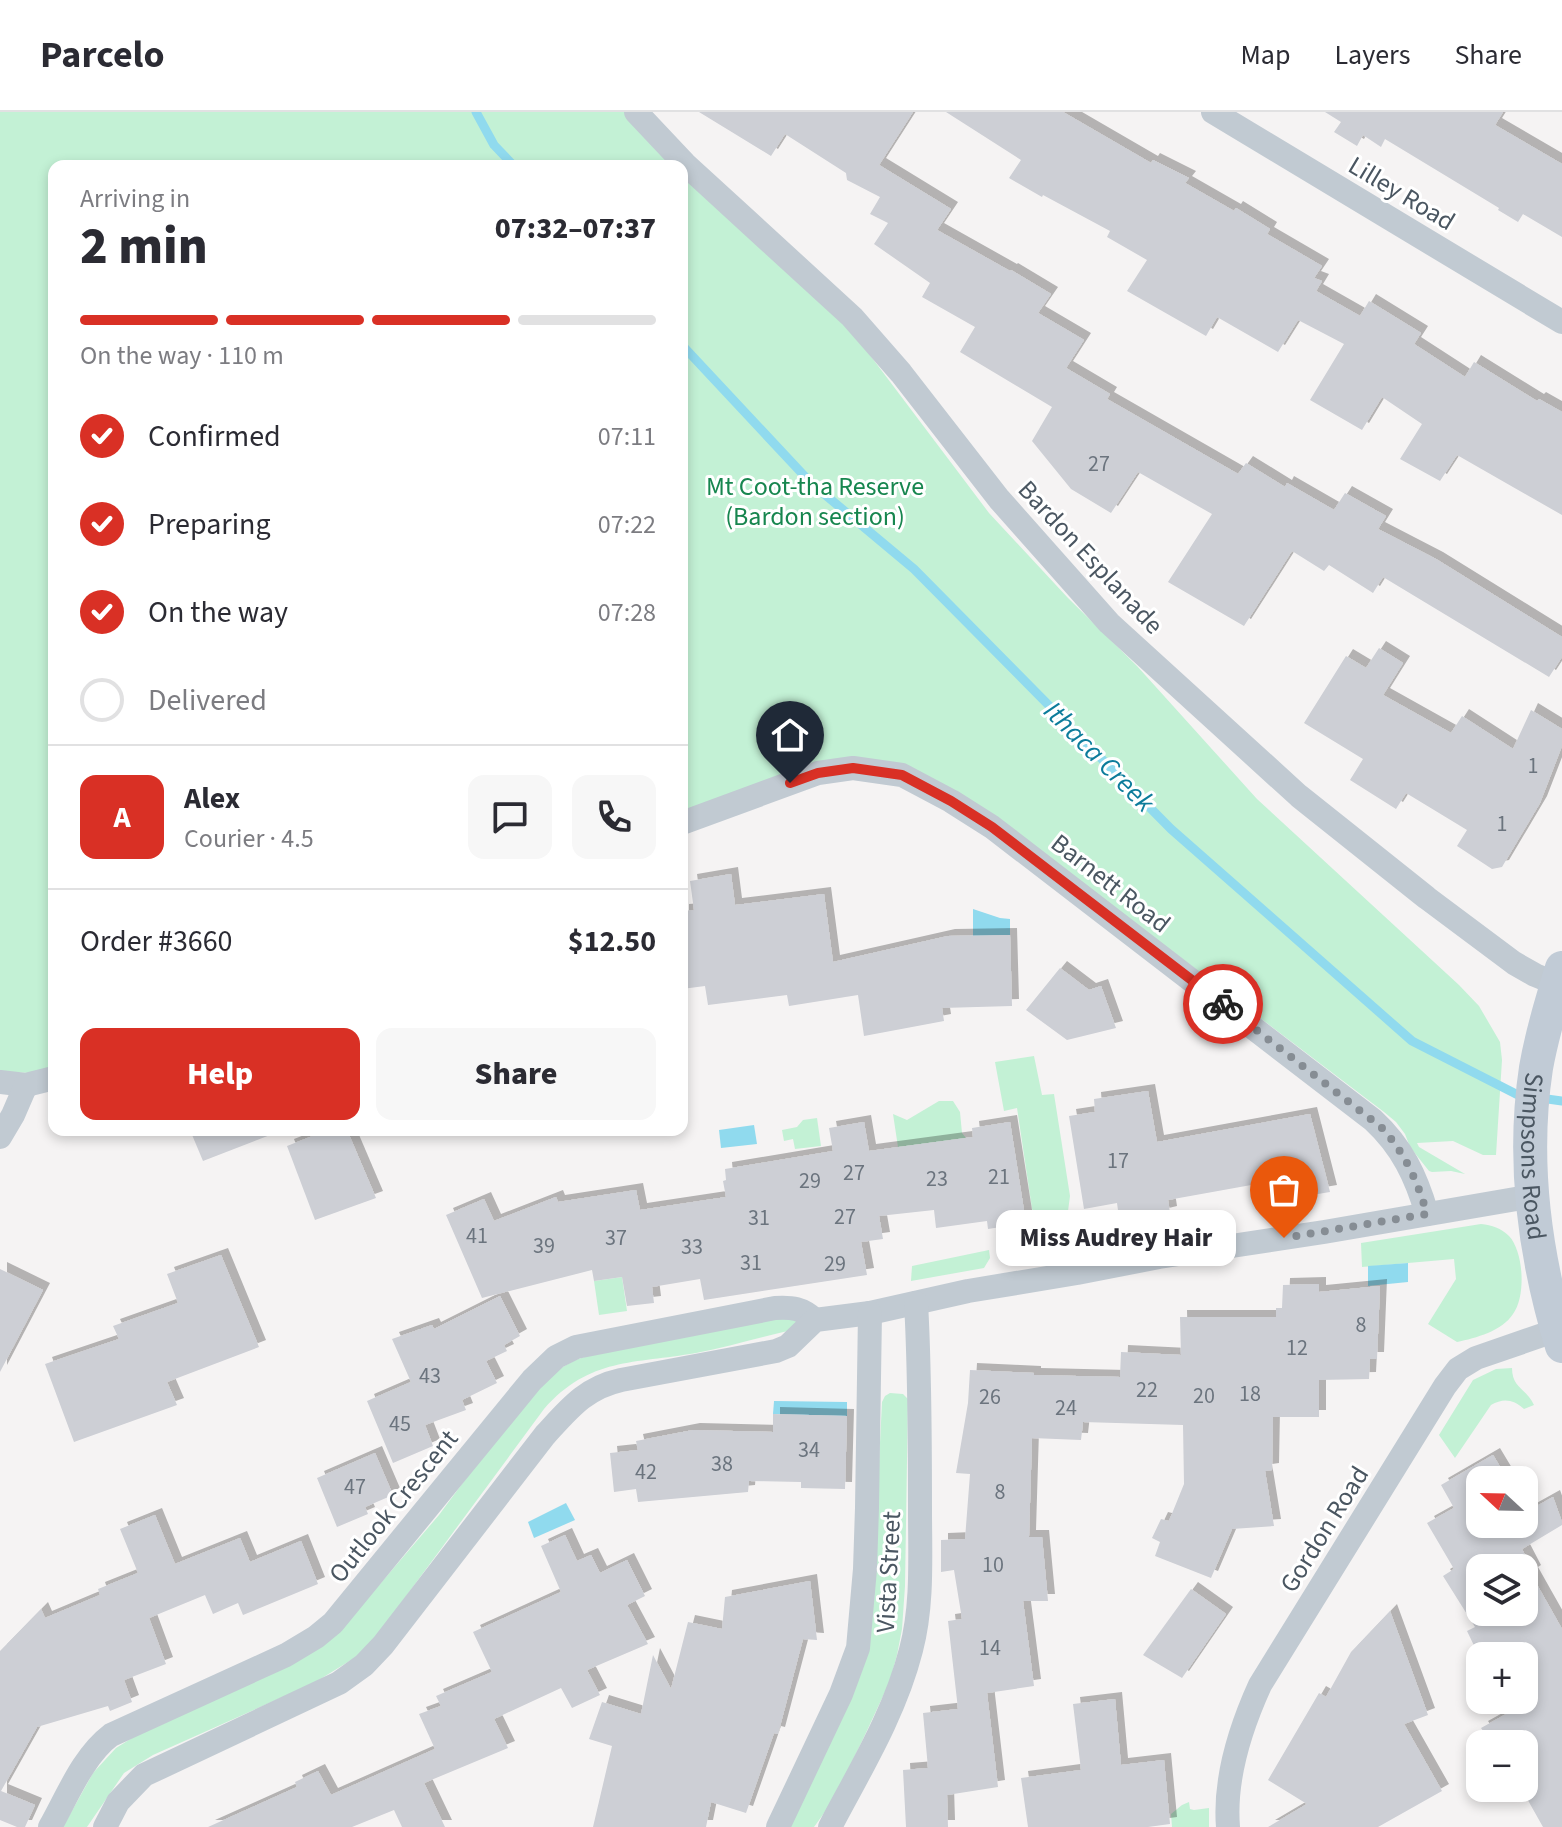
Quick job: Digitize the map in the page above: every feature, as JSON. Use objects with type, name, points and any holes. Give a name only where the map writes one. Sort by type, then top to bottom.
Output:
[{"type":"main road","name":"Simpsons Road","points":[[1559,1338],[1543,1273],[1533,1196],[1531,1132],[1542,1038],[1560,976]]},
{"type":"street","name":"Bardon Esplanade","points":[[636,112],[681,160]]},
{"type":"street","name":"Lilley Road","points":[[1213,112],[1562,322]]},
{"type":"street","name":"Bardon Esplanade","points":[[688,167],[852,317],[901,373],[999,499],[1109,623],[1299,796],[1427,898],[1514,963],[1535,975],[1560,976]]},
{"type":"street","name":"Barnett Road","points":[[688,821],[818,773],[853,768],[902,775],[951,801],[992,827],[1373,1120],[1392,1140],[1414,1174],[1427,1214]]},
{"type":"street","points":[[0,1082],[26,1085],[48,1080]]},
{"type":"street","points":[[0,1137],[26,1085]]},
{"type":"street","name":"Outlook Crescent","points":[[50,1827],[87,1761],[111,1735],[286,1655],[333,1623],[540,1371],[556,1357],[587,1344],[775,1308],[798,1308],[815,1320],[870,1313],[968,1291],[1159,1257],[1533,1196]]},
{"type":"street","name":"Vista Street","points":[[830,1827],[893,1703],[913,1639],[920,1536],[920,1374],[916,1303]]},
{"type":"street","name":"Vista Street","points":[[778,1827],[836,1705],[858,1648],[865,1569],[870,1313]]},
{"type":"street","points":[[105,1827],[118,1802],[144,1775],[325,1690],[364,1665],[383,1645],[545,1435],[593,1389],[609,1383],[776,1351],[788,1346],[815,1320]]},
{"type":"street","name":"Gordon Road","points":[[1228,1827],[1235,1753],[1260,1685],[1445,1386],[1458,1369],[1476,1358],[1559,1338]]},
{"type":"green space","points":[[0,112],[626,112],[670,160],[48,160],[48,1070],[0,1072]]},
{"type":"green space","name":"Mt Coot-tha Reserve (Bardon section)","points":[[688,178],[845,322],[989,513],[1137,666],[1257,799],[1479,1006],[1500,1042],[1502,1060],[1496,1155],[1483,1155],[1453,1141],[1417,1143],[1465,1174],[1429,1171],[1396,1122],[1384,1112],[1002,822],[877,763],[688,811]]},
{"type":"green space","points":[[1034,1056],[1042,1095],[1054,1094],[1070,1196],[1071,1236],[1122,1228],[1122,1243],[1006,1263],[1006,1247],[1037,1242],[1017,1108],[1004,1111],[995,1062]]},
{"type":"green space","points":[[939,1101],[953,1101],[960,1112],[962,1133],[966,1138],[898,1147],[893,1114],[907,1120]]},
{"type":"green space","points":[[817,1118],[821,1146],[795,1149],[793,1139],[784,1141],[782,1130],[797,1127],[803,1120]]},
{"type":"green space","points":[[1481,1224],[1496,1227],[1509,1236],[1518,1253],[1522,1275],[1520,1297],[1513,1314],[1502,1325],[1480,1336],[1457,1342],[1428,1324],[1456,1279],[1454,1259],[1362,1267],[1361,1243]]},
{"type":"green space","points":[[989,1250],[990,1258],[984,1268],[911,1281],[912,1266]]},
{"type":"green space","points":[[622,1277],[627,1311],[599,1315],[594,1281]]},
{"type":"green space","points":[[780,1316],[800,1317],[792,1330],[696,1353],[614,1366],[596,1371],[561,1392],[544,1409],[376,1637],[356,1657],[314,1683],[153,1755],[124,1773],[87,1827],[63,1827],[93,1773],[116,1748],[380,1584],[439,1515],[496,1438],[554,1372],[591,1355]]},
{"type":"green space","points":[[1512,1368],[1514,1380],[1534,1405],[1524,1409],[1512,1401],[1500,1401],[1491,1405],[1455,1458],[1439,1435],[1473,1380],[1496,1369]]},
{"type":"green space","points":[[890,1393],[903,1394],[908,1399],[905,1586],[897,1655],[890,1681],[832,1802],[814,1827],[789,1827],[871,1626],[882,1402]]},
{"type":"green space","points":[[1189,1802],[1190,1809],[1209,1808],[1209,1827],[1172,1827],[1171,1814]]},
{"type":"water","points":[[973,909],[1010,919],[1010,935],[973,936]]},
{"type":"water","points":[[754,1125],[757,1144],[721,1148],[719,1130]]},
{"type":"water","points":[[1408,1263],[1408,1282],[1368,1286],[1368,1266]]},
{"type":"water","points":[[774,1401],[847,1402],[847,1416],[773,1414]]},
{"type":"water","points":[[566,1503],[575,1520],[534,1538],[528,1522]]},
{"type":"building","points":[[699,112],[913,112],[879,165],[951,209],[937,230],[1051,294],[1038,313],[1084,340],[1066,368],[1110,394],[1107,399],[1238,474],[1246,463],[1285,487],[1287,483],[1334,510],[1345,493],[1386,516],[1378,529],[1436,559],[1562,637],[1562,657],[1549,677],[1383,577],[1373,593],[1329,565],[1324,571],[1292,551],[1244,626],[1168,582],[1212,514],[1138,472],[1111,513],[1071,489],[1032,441],[1052,407],[960,352],[975,327],[922,297],[930,283],[874,244],[888,223],[870,214],[880,197],[847,180],[846,173],[785,134],[771,156]]},
{"type":"building","points":[[946,112],[1063,112],[1151,163],[1153,160],[1189,178],[1185,183],[1270,229],[1267,234],[1322,266],[1314,278],[1322,281],[1316,291],[1360,316],[1369,301],[1421,333],[1414,344],[1465,377],[1474,362],[1537,401],[1539,399],[1562,412],[1562,515],[1457,455],[1440,481],[1400,459],[1422,424],[1382,397],[1362,430],[1310,400],[1344,344],[1298,320],[1278,352],[1217,317],[1206,336],[1127,291],[1147,260],[1107,237],[1110,231],[1009,178],[1021,160]]},
{"type":"building","points":[[1325,112],[1503,112],[1495,125],[1562,164],[1562,237],[1523,214],[1518,222],[1385,139],[1381,147],[1363,135],[1357,146],[1334,132],[1341,122]]},
{"type":"building","points":[[1379,648],[1403,663],[1383,695],[1451,733],[1462,716],[1513,749],[1531,710],[1562,729],[1562,746],[1540,803],[1502,867],[1492,869],[1457,846],[1467,830],[1406,793],[1396,809],[1350,780],[1363,759],[1304,723],[1346,656],[1366,668]]},
{"type":"building","points":[[731,874],[735,905],[824,894],[833,962],[948,936],[1010,935],[1012,1006],[942,1008],[944,1021],[864,1036],[858,995],[789,1006],[787,995],[708,1005],[705,986],[688,988],[688,910],[694,910],[690,881]]},
{"type":"building","points":[[1060,968],[1089,990],[1101,986],[1116,1028],[1067,1040],[1026,1010]]},
{"type":"building","points":[[1148,1091],[1157,1142],[1310,1114],[1330,1192],[1294,1198],[1290,1178],[1168,1200],[1170,1213],[1120,1225],[1117,1203],[1084,1209],[1069,1116],[1095,1112],[1094,1099]]},
{"type":"building","points":[[864,1122],[869,1151],[973,1137],[972,1128],[1010,1122],[1026,1223],[988,1229],[987,1221],[936,1228],[934,1210],[879,1216],[883,1239],[861,1242],[867,1275],[704,1300],[700,1279],[652,1287],[654,1303],[627,1306],[622,1277],[594,1281],[592,1270],[482,1298],[446,1215],[484,1199],[494,1221],[556,1197],[558,1202],[636,1190],[640,1210],[726,1197],[723,1181],[726,1180],[725,1169],[833,1151],[829,1128]]},
{"type":"building","points":[[193,1136],[268,1136],[203,1161]]},
{"type":"building","points":[[313,1136],[350,1136],[376,1198],[315,1220],[287,1146]]},
{"type":"building","points":[[221,1255],[259,1347],[167,1382],[177,1405],[74,1442],[45,1364],[119,1339],[113,1326],[178,1303],[167,1274]]},
{"type":"building","points":[[0,1269],[43,1290],[0,1372]]},
{"type":"building","points":[[1319,1284],[1319,1292],[1380,1286],[1377,1359],[1370,1359],[1369,1379],[1319,1380],[1319,1417],[1273,1417],[1272,1470],[1265,1471],[1274,1526],[1232,1529],[1211,1578],[1155,1556],[1160,1542],[1152,1538],[1161,1519],[1169,1521],[1184,1484],[1183,1425],[1083,1422],[1081,1440],[1032,1438],[1029,1537],[1042,1537],[1048,1601],[1023,1601],[1034,1686],[987,1693],[998,1787],[947,1795],[948,1827],[906,1827],[903,1770],[928,1768],[923,1713],[958,1709],[948,1621],[962,1619],[954,1570],[941,1572],[941,1540],[965,1539],[970,1474],[956,1473],[968,1403],[970,1370],[1120,1377],[1121,1352],[1181,1355],[1180,1317],[1276,1317],[1276,1308],[1282,1308],[1283,1285]]},
{"type":"building","points":[[500,1296],[520,1336],[504,1345],[507,1351],[486,1361],[497,1383],[462,1400],[466,1410],[425,1425],[433,1446],[393,1463],[367,1401],[411,1382],[392,1339],[432,1325],[434,1329]]},
{"type":"building","points":[[773,1414],[847,1416],[845,1489],[801,1488],[801,1482],[749,1481],[748,1492],[638,1502],[636,1489],[614,1492],[610,1453],[638,1450],[636,1441],[693,1430],[773,1432]]},
{"type":"building","points":[[375,1453],[393,1495],[365,1507],[368,1514],[337,1527],[317,1478]]},
{"type":"building","points":[[1493,1455],[1500,1466],[1474,1466]]},
{"type":"building","points":[[1466,1471],[1466,1538],[1538,1538],[1538,1505],[1553,1497],[1562,1525],[1522,1549],[1525,1554],[1466,1554],[1466,1613],[1443,1576],[1454,1569],[1427,1523],[1454,1508],[1441,1485]]},
{"type":"building","points":[[155,1515],[175,1564],[240,1538],[250,1562],[301,1541],[318,1584],[243,1615],[238,1603],[213,1614],[205,1595],[149,1618],[166,1664],[124,1680],[132,1702],[110,1711],[108,1706],[37,1727],[1,1791],[35,1805],[25,1827],[0,1820],[0,1651],[41,1609],[45,1618],[100,1595],[98,1589],[138,1573],[120,1529]]},
{"type":"building","points":[[565,1535],[577,1561],[591,1555],[600,1573],[627,1560],[645,1596],[627,1605],[648,1644],[587,1670],[600,1695],[572,1708],[561,1688],[494,1719],[508,1748],[424,1783],[445,1827],[402,1827],[394,1810],[352,1827],[208,1827],[297,1787],[295,1782],[318,1771],[331,1795],[435,1749],[419,1714],[441,1706],[436,1696],[492,1672],[473,1632],[561,1592],[541,1546]]},
{"type":"building","points":[[810,1581],[817,1640],[803,1639],[778,1734],[774,1733],[746,1813],[711,1802],[706,1827],[593,1827],[612,1746],[589,1739],[602,1702],[641,1714],[653,1655],[671,1689],[688,1622],[722,1629],[725,1597]]},
{"type":"building","points":[[1538,1586],[1562,1629],[1562,1827],[1543,1827],[1529,1802],[1538,1802],[1538,1730],[1481,1728],[1506,1714],[1538,1714],[1538,1642],[1472,1642],[1467,1631],[1475,1627],[1538,1626]]},
{"type":"building","points":[[1191,1589],[1226,1614],[1182,1678],[1143,1655]]},
{"type":"building","points":[[1390,1611],[1428,1715],[1404,1724],[1442,1791],[1378,1827],[1268,1827],[1307,1804],[1268,1780],[1319,1693],[1326,1697],[1351,1652]]},
{"type":"building","points":[[1115,1699],[1121,1765],[1164,1760],[1170,1824],[1148,1827],[1028,1827],[1021,1778],[1081,1770],[1073,1704]]},
{"type":"waterway","name":"Ithaca Creek","points":[[476,112],[494,145],[508,160]]},
{"type":"waterway","name":"Ithaca Creek","points":[[688,351],[811,483],[914,569],[1171,829],[1412,1041],[1518,1095],[1562,1101]]},
{"type":"way so far","points":[[1223,1004],[1381,1127],[1414,1174],[1427,1214],[1284,1238]]},
{"type":"place","name":"Miss Audrey Hair","points":[[1284,1238]]},
{"type":"route","points":[[790,783],[818,773],[853,768],[902,775],[992,827],[1223,1004]]}]
